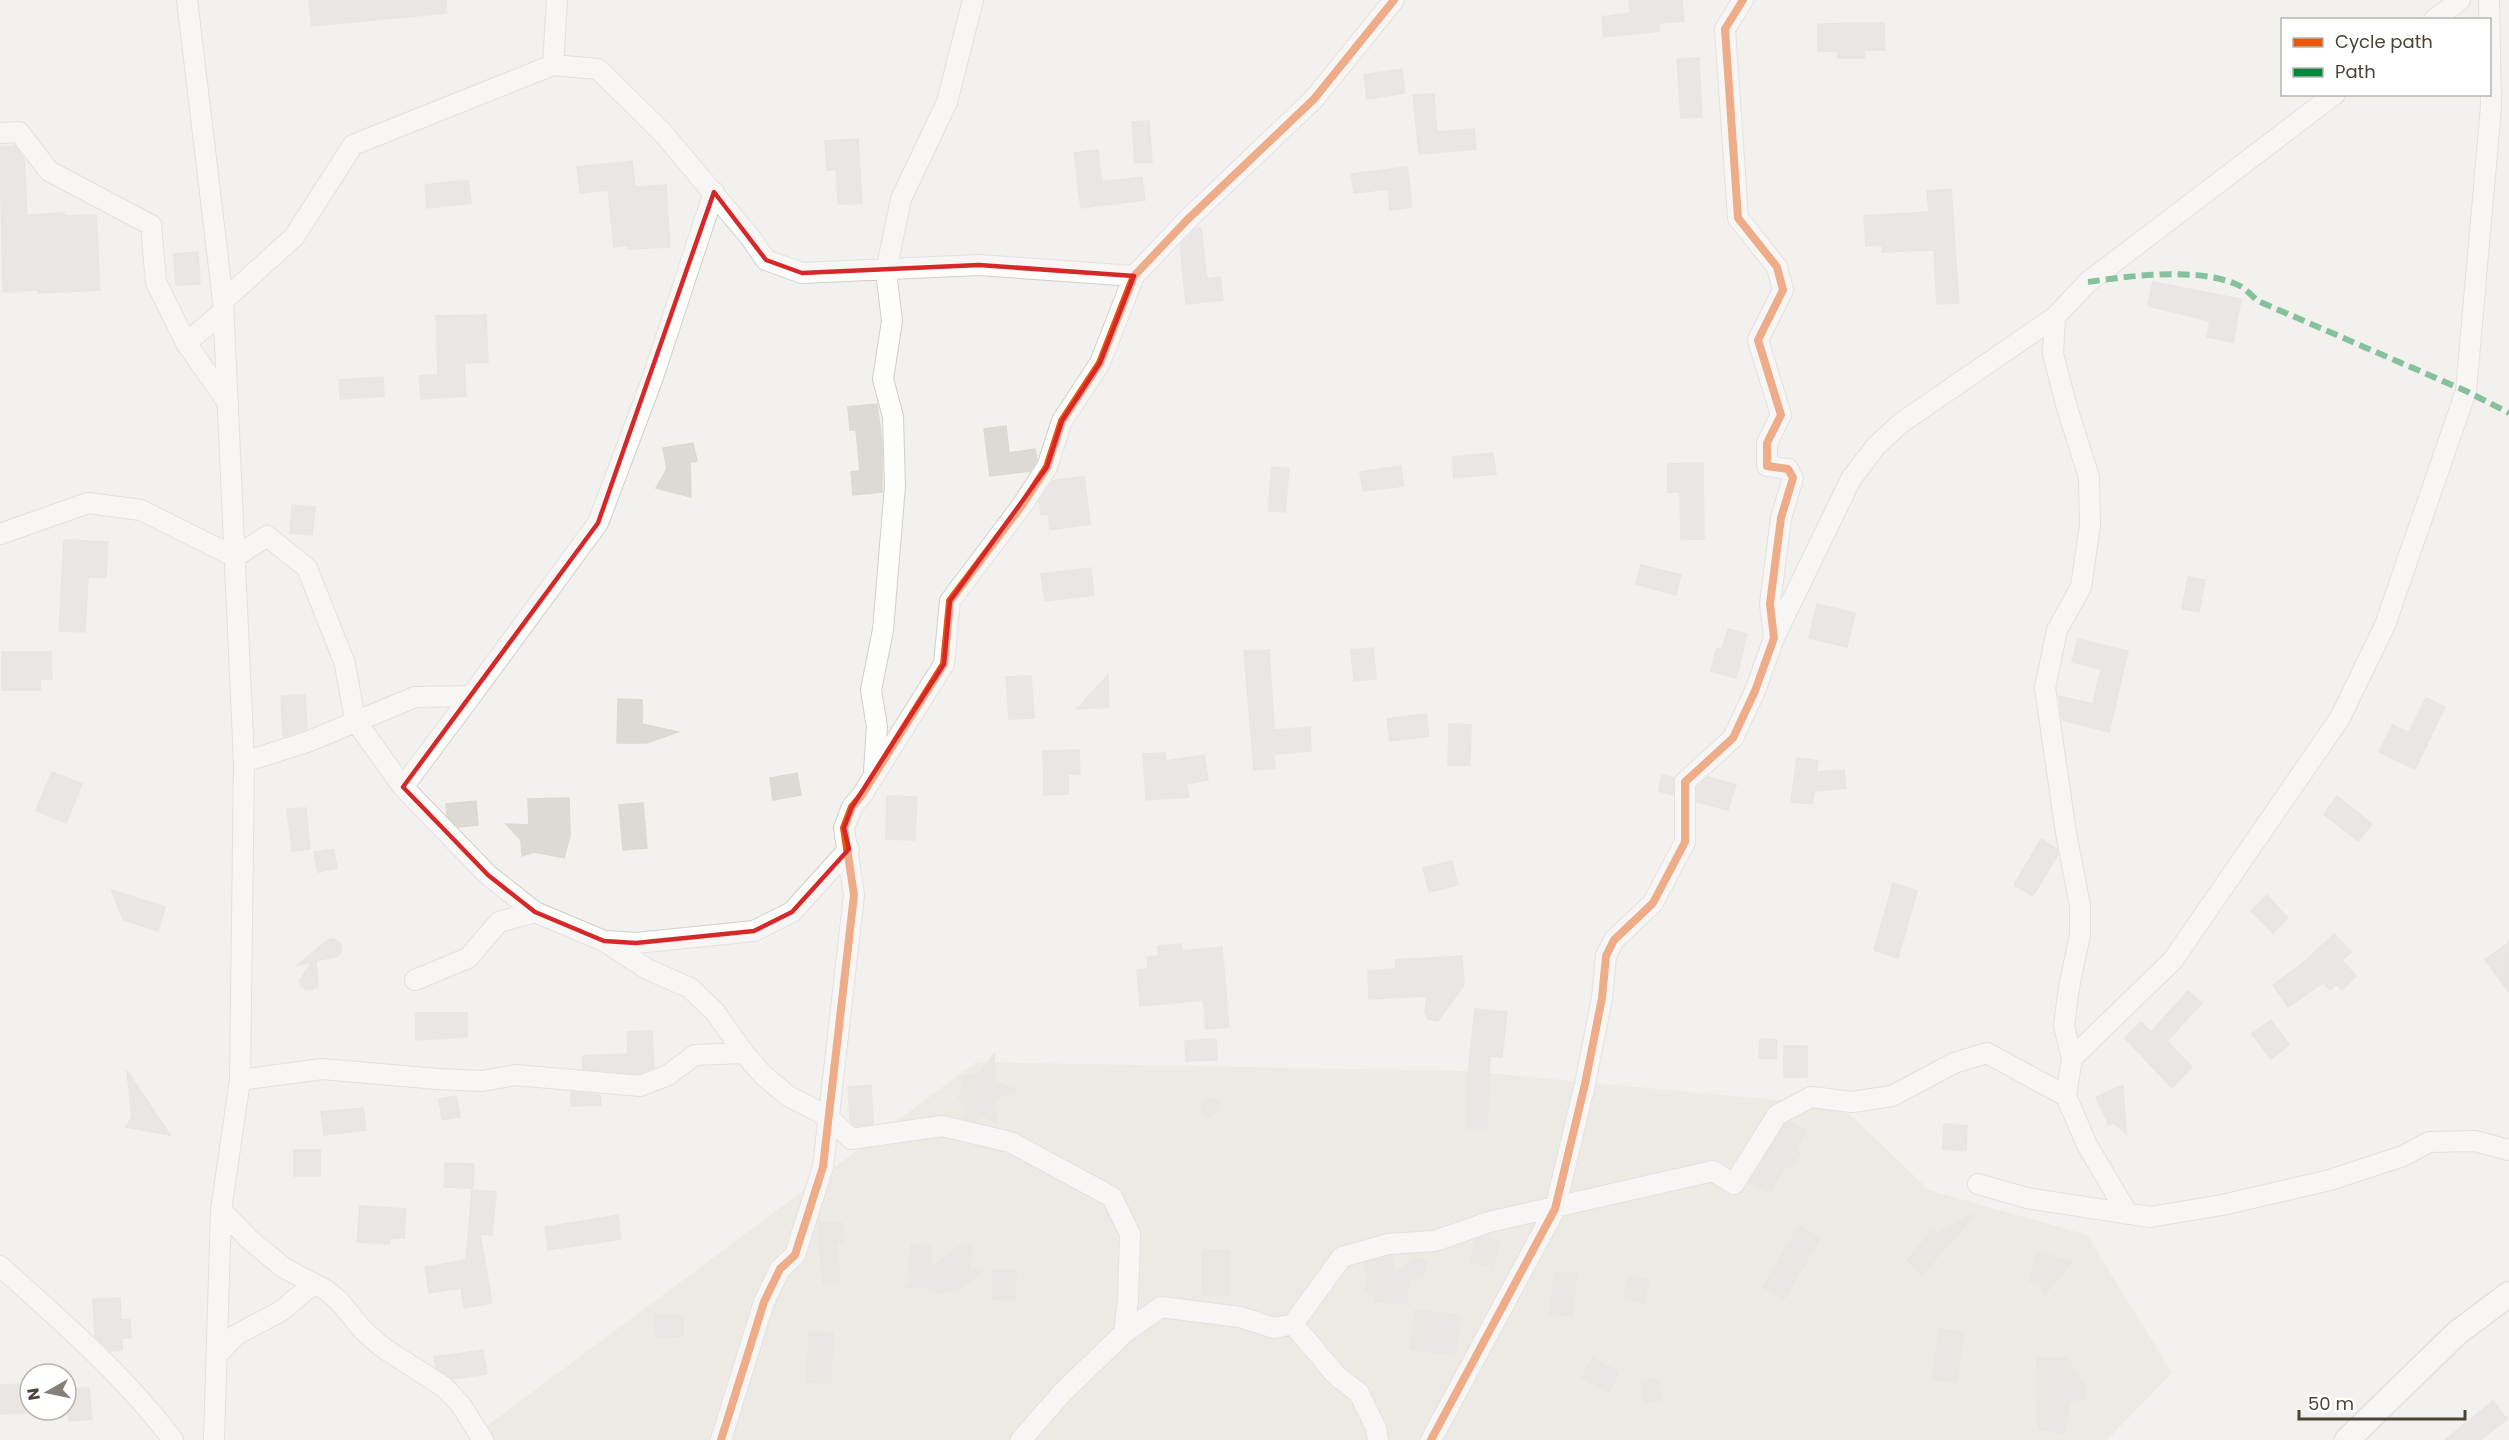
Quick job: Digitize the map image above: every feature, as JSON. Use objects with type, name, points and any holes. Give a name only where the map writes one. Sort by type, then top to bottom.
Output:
[{"type":"street","points":[[187,0],[223,307],[244,762],[240,1080],[220,1210],[214,1440]]},
{"type":"street","points":[[553,65],[557,0]]},
{"type":"street","points":[[874,774],[877,728],[871,690],[883,630],[895,486],[893,417],[883,379],[892,321],[886,271],[901,199],[947,102],[972,0]]},
{"type":"street","points":[[721,1440],[764,1302],[780,1269],[795,1255],[823,1167],[854,895],[849,849],[844,828],[852,807],[862,795],[944,664],[950,601],[1023,504],[1047,467],[1062,421],[1100,363],[1134,276],[1187,220],[1314,99],[1394,0]]},
{"type":"street","points":[[1743,0],[1725,29],[1738,218],[1777,267],[1783,290],[1758,339],[1781,415],[1767,443],[1767,466],[1788,469],[1793,478],[1781,518],[1770,604],[1774,638]]},
{"type":"street","points":[[2437,18],[2460,0]]},
{"type":"street","points":[[2489,0],[2489,18]]},
{"type":"street","points":[[186,343],[294,237],[353,145],[553,65],[598,69],[663,133],[714,192],[766,260],[802,273],[979,266],[1134,276]]},
{"type":"street","points":[[1431,1440],[1555,1209],[1585,1084],[1602,998],[1606,956],[1614,940],[1646,910],[1658,893],[1685,842],[1685,782],[1733,738],[1755,691],[1774,638],[1851,479],[1876,446],[1901,423],[2055,317],[2088,282],[2332,96]]},
{"type":"street","points":[[2072,1058],[2173,960],[2340,718],[2385,626],[2466,391],[2491,96]]},
{"type":"street","points":[[0,133],[19,132],[48,171],[150,225],[156,282],[186,343],[228,403]]},
{"type":"street","points":[[403,787],[598,523],[652,380],[714,192]]},
{"type":"street","points":[[2055,317],[2053,354],[2067,408],[2090,477],[2090,525],[2081,587],[2057,630],[2045,688],[2066,833],[2080,906],[2080,935],[2069,987],[2064,1026],[2072,1058],[2066,1096],[2087,1145],[2128,1214]]},
{"type":"street","points":[[0,534],[88,503],[141,510],[235,557]]},
{"type":"street","points":[[235,557],[267,536],[307,568],[345,664],[355,720],[403,787],[488,875],[535,912],[604,941],[646,969],[690,988],[715,1012],[763,1075],[788,1096],[829,1117],[851,1139],[942,1126],[1010,1142],[1112,1197],[1130,1234],[1128,1300],[1124,1334]]},
{"type":"street","points":[[244,762],[307,742],[355,720],[415,698],[471,696]]},
{"type":"street","points":[[604,941],[636,943],[754,931],[792,912],[849,849]]},
{"type":"street","points":[[415,980],[468,958],[500,922],[535,912]]},
{"type":"street","points":[[240,1080],[322,1069],[482,1081],[516,1075],[640,1086],[668,1075],[695,1055],[744,1053]]},
{"type":"street","points":[[1021,1440],[1062,1393],[1124,1334],[1161,1307],[1240,1317],[1274,1328],[1293,1324],[1342,1257],[1388,1244],[1436,1241],[1489,1222],[1555,1209],[1713,1171],[1734,1184],[1777,1115],[1811,1097],[1852,1102],[1892,1096],[1954,1063],[1987,1053],[2066,1096]]},
{"type":"street","points":[[1978,1184],[2027,1198],[2150,1217],[2330,1180],[2403,1156],[2429,1142],[2475,1141],[2509,1150]]},
{"type":"street","points":[[220,1210],[249,1239],[284,1268],[312,1285],[326,1290],[382,1347],[444,1388],[461,1405],[483,1440]]},
{"type":"street","points":[[0,1266],[68,1328],[136,1395],[173,1440]]},
{"type":"street","points":[[216,1356],[236,1335],[281,1311],[312,1285]]},
{"type":"street","points":[[2348,1440],[2457,1333],[2509,1294]]},
{"type":"street","points":[[1293,1324],[1336,1375],[1359,1393],[1376,1428],[1378,1440]]},
{"type":"highlighted area","points":[[714,192],[766,260],[802,273],[979,265],[1134,276],[1100,363],[1062,421],[1047,467],[950,601],[944,664],[852,807],[844,828],[849,849],[792,912],[754,931],[636,943],[604,941],[535,912],[488,875],[403,787],[598,523]]},
{"type":"shaded area","points":[[976,1062],[1466,1071],[1841,1106],[1929,1190],[2087,1235],[2172,1373],[2107,1440],[468,1440]]},
{"type":"building","points":[[309,0],[446,0],[446,13],[312,26]]},
{"type":"building","points":[[1629,0],[1682,0],[1684,21],[1659,23],[1660,31],[1604,37],[1602,17],[1630,13]]},
{"type":"building","points":[[1884,23],[1885,50],[1864,50],[1864,58],[1838,58],[1838,51],[1818,51],[1818,24]]},
{"type":"building","points":[[1699,58],[1702,117],[1681,118],[1677,59]]},
{"type":"building","points":[[1402,69],[1405,93],[1367,99],[1364,75]]},
{"type":"building","points":[[1434,94],[1437,132],[1474,129],[1476,149],[1419,154],[1413,95]]},
{"type":"building","points":[[1149,121],[1152,162],[1135,163],[1132,122]]},
{"type":"building","points":[[858,139],[862,203],[838,204],[836,170],[827,170],[825,141]]},
{"type":"building","points":[[15,146],[24,159],[27,215],[64,213],[65,216],[96,215],[100,290],[3,292],[0,147]]},
{"type":"building","points":[[1098,150],[1102,182],[1142,177],[1145,200],[1081,208],[1074,153]]},
{"type":"building","points":[[632,161],[635,187],[666,185],[670,247],[628,249],[628,245],[614,247],[608,190],[580,193],[577,167]]},
{"type":"building","points":[[1407,167],[1412,207],[1390,210],[1388,189],[1354,193],[1351,174]]},
{"type":"building","points":[[468,180],[471,203],[427,208],[425,185]]},
{"type":"building","points":[[1951,189],[1959,303],[1937,304],[1934,250],[1882,252],[1882,245],[1866,246],[1864,216],[1929,212],[1927,191]]},
{"type":"building","points":[[1196,228],[1201,228],[1207,279],[1220,277],[1223,300],[1186,304],[1180,245]]},
{"type":"building","points":[[198,252],[200,284],[176,285],[174,254]]},
{"type":"building","points":[[2153,282],[2241,299],[2233,342],[2207,337],[2210,321],[2148,306]]},
{"type":"building","points":[[486,315],[488,362],[464,363],[466,396],[421,399],[419,376],[438,375],[436,316]]},
{"type":"building","points":[[383,377],[384,396],[340,399],[339,380]]},
{"type":"building","points":[[877,404],[882,441],[882,492],[853,495],[851,472],[860,471],[856,430],[850,430],[848,407]]},
{"type":"building","points":[[1006,426],[1009,453],[1035,449],[1037,460],[1030,471],[990,476],[984,429]]},
{"type":"building","points":[[693,443],[697,461],[690,462],[691,497],[656,488],[667,469],[663,448]]},
{"type":"building","points":[[1493,453],[1496,474],[1454,478],[1452,457]]},
{"type":"building","points":[[1703,463],[1704,539],[1681,539],[1680,492],[1668,492],[1668,464]]},
{"type":"building","points":[[1401,466],[1403,486],[1363,491],[1360,472]]},
{"type":"building","points":[[1272,467],[1289,469],[1285,512],[1268,511]]},
{"type":"building","points":[[1084,476],[1090,524],[1050,530],[1048,514],[1041,515],[1039,501],[1053,481]]},
{"type":"building","points":[[292,505],[315,507],[312,535],[290,533]]},
{"type":"building","points":[[64,540],[108,542],[106,577],[88,577],[85,632],[59,631]]},
{"type":"building","points":[[1641,565],[1681,575],[1676,595],[1636,584]]},
{"type":"building","points":[[1091,568],[1094,595],[1045,601],[1041,574]]},
{"type":"building","points":[[2188,577],[2205,580],[2199,612],[2182,609]]},
{"type":"building","points":[[1817,604],[1855,613],[1847,647],[1809,638]]},
{"type":"building","points":[[1728,629],[1747,634],[1736,678],[1711,671],[1717,648],[1722,649]]},
{"type":"building","points":[[2078,639],[2128,651],[2109,732],[2062,720],[2059,696],[2093,704],[2101,669],[2072,662]]},
{"type":"building","points":[[1373,648],[1376,679],[1354,681],[1351,650]]},
{"type":"building","points":[[1269,650],[1274,730],[1310,727],[1311,751],[1274,754],[1275,768],[1254,770],[1244,651]]},
{"type":"building","points":[[2,652],[51,652],[52,679],[40,679],[40,690],[2,690]]},
{"type":"building","points":[[1108,675],[1109,707],[1077,709]]},
{"type":"building","points":[[1031,676],[1034,718],[1009,719],[1006,677]]},
{"type":"building","points":[[305,695],[307,729],[283,737],[281,696]]},
{"type":"building","points":[[2426,698],[2445,707],[2415,769],[2379,752],[2392,725],[2409,733]]},
{"type":"building","points":[[618,699],[642,700],[642,724],[678,732],[647,743],[617,743]]},
{"type":"building","points":[[1426,714],[1429,736],[1390,741],[1387,719]]},
{"type":"building","points":[[1449,724],[1471,725],[1470,765],[1448,765]]},
{"type":"building","points":[[1079,750],[1080,774],[1068,774],[1068,794],[1044,795],[1043,751]]},
{"type":"building","points":[[1165,753],[1166,761],[1204,755],[1208,780],[1186,784],[1189,797],[1146,800],[1143,754]]},
{"type":"building","points":[[1797,758],[1818,761],[1816,772],[1844,770],[1846,788],[1814,791],[1812,804],[1791,802]]},
{"type":"building","points":[[52,772],[82,784],[66,823],[36,810]]},
{"type":"building","points":[[797,773],[801,795],[773,800],[770,778]]},
{"type":"building","points":[[1662,775],[1674,778],[1673,795],[1659,791]]},
{"type":"building","points":[[1708,777],[1736,785],[1728,810],[1697,802],[1697,787]]},
{"type":"building","points":[[887,796],[917,797],[915,840],[886,839]]},
{"type":"building","points":[[2337,796],[2372,824],[2358,841],[2324,814]]},
{"type":"building","points":[[569,798],[570,836],[564,858],[534,852],[522,856],[521,840],[506,824],[529,825],[528,799]]},
{"type":"building","points":[[476,801],[478,825],[458,827],[447,816],[446,804]]},
{"type":"building","points":[[643,803],[647,848],[623,850],[619,805]]},
{"type":"building","points":[[306,808],[310,849],[292,851],[287,809]]},
{"type":"building","points":[[2041,839],[2057,849],[2058,854],[2033,896],[2014,885]]},
{"type":"building","points":[[334,849],[337,868],[318,872],[314,852]]},
{"type":"building","points":[[1452,861],[1458,885],[1429,892],[1423,868]]},
{"type":"building","points":[[1893,883],[1917,891],[1898,958],[1874,950]]},
{"type":"building","points":[[111,890],[165,907],[158,931],[124,920]]},
{"type":"building","points":[[2267,895],[2288,918],[2273,933],[2251,911]]},
{"type":"building","points":[[2334,934],[2351,952],[2342,960],[2356,976],[2342,990],[2336,984],[2330,990],[2323,983],[2288,1007],[2273,985],[2302,964]]},
{"type":"building","points":[[333,939],[341,944],[341,953],[316,961],[318,987],[305,989],[299,982],[312,962],[296,966],[328,940]]},
{"type":"building","points":[[2509,942],[2509,992],[2485,960]]},
{"type":"building","points":[[1181,944],[1182,951],[1222,947],[1229,1027],[1206,1029],[1203,1000],[1140,1006],[1137,970],[1148,969],[1147,957],[1159,956],[1158,946]]},
{"type":"building","points":[[1462,956],[1464,985],[1438,1021],[1428,1019],[1425,1012],[1427,996],[1369,999],[1368,971],[1396,969],[1395,960]]},
{"type":"building","points":[[2188,991],[2202,1003],[2167,1041],[2192,1067],[2172,1088],[2125,1038],[2141,1022],[2151,1032]]},
{"type":"building","points":[[1475,1009],[1507,1012],[1502,1057],[1490,1056],[1487,1128],[1466,1128],[1468,1074]]},
{"type":"building","points":[[416,1013],[467,1013],[467,1037],[416,1040]]},
{"type":"building","points":[[2271,1020],[2289,1045],[2271,1059],[2252,1034]]},
{"type":"building","points":[[652,1031],[654,1068],[637,1074],[583,1069],[583,1056],[628,1054],[627,1032]]},
{"type":"building","points":[[1216,1039],[1217,1060],[1186,1061],[1185,1041]]},
{"type":"building","points":[[1760,1039],[1777,1040],[1776,1059],[1759,1058]]},
{"type":"building","points":[[1784,1046],[1807,1046],[1807,1077],[1784,1077]]},
{"type":"building","points":[[994,1054],[994,1082],[1017,1090],[993,1100],[997,1124],[983,1115],[976,1122],[965,1119],[966,1108],[958,1096],[962,1093],[963,1076],[980,1074]]},
{"type":"building","points":[[127,1071],[170,1135],[126,1127],[132,1117]]},
{"type":"building","points":[[871,1085],[873,1124],[855,1126],[850,1121],[848,1087]]},
{"type":"building","points":[[2123,1085],[2126,1133],[2114,1123],[2109,1125],[2096,1097]]},
{"type":"building","points":[[571,1092],[600,1095],[601,1105],[571,1106]]},
{"type":"building","points":[[456,1096],[460,1117],[442,1120],[439,1099]]},
{"type":"building","points":[[1207,1098],[1220,1101],[1218,1111],[1210,1117],[1203,1114],[1201,1108]]},
{"type":"building","points":[[363,1108],[366,1130],[324,1135],[321,1112]]},
{"type":"building","points":[[1790,1122],[1806,1131],[1796,1150],[1800,1153],[1792,1168],[1786,1165],[1770,1193],[1750,1182],[1785,1124]]},
{"type":"building","points":[[1944,1124],[1967,1126],[1966,1151],[1943,1149]]},
{"type":"building","points":[[294,1150],[320,1150],[320,1176],[294,1176]]},
{"type":"building","points":[[445,1163],[474,1164],[473,1188],[444,1187]]},
{"type":"building","points":[[472,1190],[496,1192],[492,1235],[480,1234],[492,1303],[464,1308],[461,1288],[429,1293],[425,1267],[466,1260]]},
{"type":"building","points":[[360,1206],[406,1209],[404,1238],[390,1238],[389,1244],[357,1242]]},
{"type":"building","points":[[618,1215],[621,1239],[548,1250],[545,1227]]},
{"type":"building","points":[[1971,1215],[1973,1217],[1922,1274],[1907,1260],[1933,1230],[1937,1234]]},
{"type":"building","points":[[818,1223],[842,1223],[843,1242],[836,1242],[840,1282],[823,1283]]},
{"type":"building","points":[[1799,1226],[1820,1238],[1784,1299],[1763,1287]]},
{"type":"building","points":[[1481,1237],[1499,1242],[1493,1267],[1470,1261],[1476,1239]]},
{"type":"building","points":[[911,1245],[930,1246],[930,1268],[960,1246],[969,1245],[972,1253],[968,1269],[984,1270],[958,1290],[938,1294],[934,1288],[906,1287],[909,1284]]},
{"type":"building","points":[[1202,1250],[1230,1251],[1229,1295],[1202,1295]]},
{"type":"building","points":[[2038,1252],[2072,1262],[2044,1295],[2040,1284],[2030,1281]]},
{"type":"building","points":[[1391,1256],[1395,1274],[1413,1258],[1422,1259],[1426,1263],[1425,1272],[1421,1276],[1409,1279],[1406,1304],[1375,1301],[1375,1296],[1364,1291],[1369,1279],[1365,1263]]},
{"type":"building","points":[[993,1270],[1016,1270],[1015,1300],[992,1299]]},
{"type":"building","points":[[1555,1272],[1577,1274],[1572,1316],[1550,1314]]},
{"type":"building","points":[[1630,1276],[1649,1281],[1643,1303],[1624,1298]]},
{"type":"building","points":[[120,1298],[121,1320],[130,1320],[131,1338],[122,1338],[122,1350],[110,1351],[95,1337],[93,1299]]},
{"type":"building","points":[[1415,1310],[1460,1315],[1455,1355],[1411,1349]]},
{"type":"building","points":[[655,1315],[683,1315],[683,1336],[656,1337]]},
{"type":"building","points":[[1939,1329],[1963,1332],[1957,1382],[1933,1379]]},
{"type":"building","points":[[809,1332],[833,1333],[831,1383],[807,1382]]},
{"type":"building","points":[[483,1350],[487,1374],[453,1379],[436,1368],[434,1357]]},
{"type":"building","points":[[1592,1358],[1619,1372],[1609,1392],[1582,1378]]},
{"type":"building","points":[[2037,1358],[2067,1358],[2086,1388],[2084,1398],[2069,1402],[2065,1433],[2038,1429]]},
{"type":"building","points":[[1658,1379],[1661,1400],[1644,1402],[1642,1381]]},
{"type":"building","points":[[18,1384],[18,1413],[0,1414],[0,1385]]},
{"type":"building","points":[[89,1388],[92,1419],[78,1420],[78,1389]]},
{"type":"building","points":[[2493,1401],[2507,1419],[2480,1440],[2445,1440]]},
{"type":"marked path","points":[[2088,282],[2123,277],[2182,274],[2219,279],[2239,285],[2258,301],[2466,391],[2509,413]]},
{"type":"cycle path","points":[[721,1440],[764,1302],[780,1269],[795,1255],[823,1167],[854,895],[844,828],[852,807],[862,795],[944,664],[950,601],[1023,504],[1047,467],[1062,421],[1100,363],[1134,276],[1187,220],[1314,99],[1394,0]]},
{"type":"cycle path","points":[[1431,1440],[1555,1209],[1585,1084],[1602,998],[1606,956],[1614,940],[1653,903],[1685,842],[1685,782],[1733,738],[1755,691],[1774,638],[1770,604],[1781,518],[1793,478],[1788,469],[1767,466],[1767,443],[1781,415],[1758,340],[1783,290],[1777,267],[1738,218],[1725,29],[1743,0]]}]
